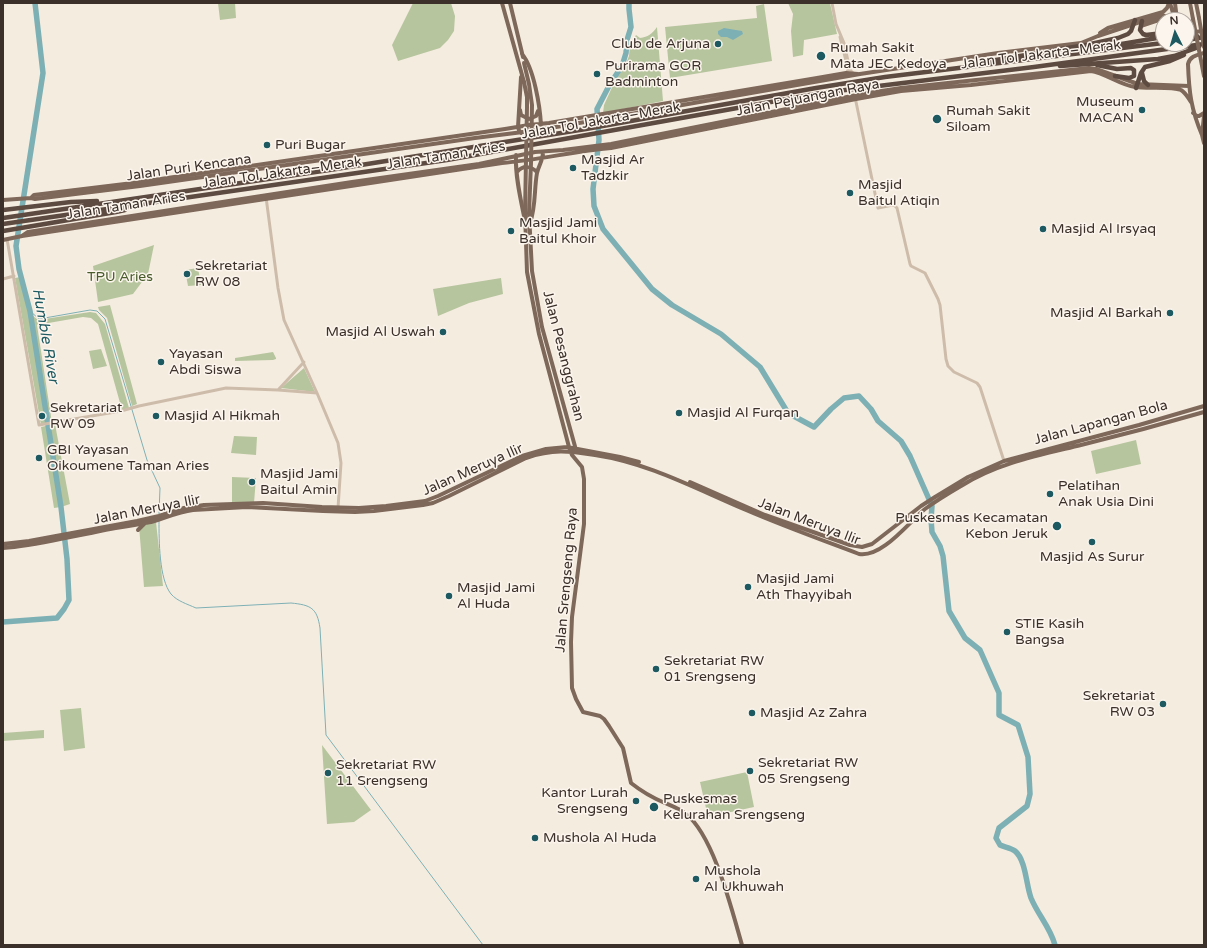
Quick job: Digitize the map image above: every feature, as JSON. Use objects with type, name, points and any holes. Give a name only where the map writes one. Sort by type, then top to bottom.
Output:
[{"type":"highway","points":[[968,67],[986,61],[1068,49],[1118,38],[1128,34],[1135,22]]},
{"type":"highway","points":[[1142,23],[1140,30],[1143,34],[1155,34]]},
{"type":"highway","points":[[1045,58],[1155,38]]},
{"type":"highway","name":"Jalan Tol Jakarta–Merak","points":[[3,218],[328,170],[586,129],[816,88],[968,67],[1155,44]]},
{"type":"highway","name":"Jalan Tol Jakarta–Merak","points":[[33,223],[116,212],[125,210],[129,206],[447,160],[821,93],[1204,46]]},
{"type":"highway","points":[[1034,67],[1047,68],[1158,59],[1187,52]]},
{"type":"highway","points":[[1137,86],[1144,68],[1176,60],[1188,52]]},
{"type":"highway","points":[[1090,64],[1117,68],[1131,68],[1134,70],[1134,76],[1130,78],[1115,76]]},
{"type":"highway","points":[[1142,71],[1144,79],[1148,85]]},
{"type":"highway","points":[[3,210],[88,201],[105,202]]},
{"type":"highway","points":[[3,224],[33,223]]},
{"type":"highway","points":[[3,231],[33,223]]},
{"type":"main road","name":"Jalan Pesanggrahan","points":[[502,3],[524,82],[527,101],[527,213],[533,293],[539,334],[569,449]]},
{"type":"main road","name":"Jalan Pesanggrahan","points":[[510,3],[529,84],[532,105],[527,213],[525,222],[527,270],[564,408],[577,450]]},
{"type":"main road","points":[[607,116],[860,74],[1000,53],[1081,43],[1163,12],[1170,3]]},
{"type":"main road","points":[[1190,3],[1204,79]]},
{"type":"main road","points":[[1196,3],[1204,46]]},
{"type":"main road","points":[[1135,22],[1142,23],[1155,19]]},
{"type":"main road","points":[[1204,53],[1195,55],[1188,61],[1191,102],[1204,143]]},
{"type":"main road","points":[[522,54],[528,63],[534,84],[541,124],[539,130]]},
{"type":"main road","name":"Jalan Pejuangan Raya","points":[[543,158],[901,88],[1089,68],[1115,76],[1137,86],[1189,86]]},
{"type":"main road","name":"Jalan Pejuangan Raya","points":[[855,97],[1091,71],[1123,84],[1180,89],[1186,94],[1191,102]]},
{"type":"main road","points":[[521,73],[518,127],[522,133]]},
{"type":"main road","points":[[588,120],[847,73],[860,74]]},
{"type":"main road","points":[[1176,86],[1184,82],[1188,77]]},
{"type":"main road","points":[[519,108],[522,115],[529,119],[536,116],[538,108]]},
{"type":"main road","points":[[1193,112],[1197,116],[1204,114],[1202,135]]},
{"type":"main road","name":"Jalan Puri Kencana","points":[[29,198],[34,195],[133,183],[518,127],[588,120]]},
{"type":"main road","name":"Jalan Puri Kencana","points":[[3,200],[35,199],[140,186],[475,138],[522,133],[564,126],[588,120]]},
{"type":"main road","name":"Jalan Pejuangan Raya","points":[[543,152],[593,148]]},
{"type":"main road","points":[[529,225],[532,214],[537,172],[543,158],[543,152]]},
{"type":"main road","name":"Jalan Taman Aries","points":[[416,175],[500,160],[516,155],[543,152]]},
{"type":"main road","points":[[516,155],[520,195],[525,222]]},
{"type":"main road","name":"Jalan Taman Aries","points":[[7,239],[370,181],[502,163],[516,163],[543,158]]},
{"type":"main road","points":[[518,172],[522,168],[529,167],[537,172]]},
{"type":"main road","name":"Jalan Lapangan Bola","points":[[1005,463],[1085,442],[1204,406]]},
{"type":"main road","points":[[559,409],[564,408]]},
{"type":"main road","name":"Jalan Lapangan Bola","points":[[1085,442],[1143,430],[1204,412]]},
{"type":"main road","points":[[554,448],[562,444],[566,437]]},
{"type":"main road","points":[[574,441],[584,450]]},
{"type":"main road","name":"Jalan Meruya Ilir","points":[[338,510],[386,506],[428,500],[522,456],[554,448],[569,449],[624,461],[651,469],[680,480],[746,510],[850,545],[862,547],[868,546],[879,540],[923,505],[936,499],[961,483],[1005,463]]},
{"type":"main road","name":"Jalan Meruya Ilir","points":[[68,535],[159,518],[185,511],[247,505],[374,511],[433,503],[526,458],[538,454],[569,449]]},
{"type":"main road","name":"Jalan Srengseng Raya","points":[[569,449],[582,467],[584,521],[571,624],[572,688],[583,712],[603,718],[619,741],[623,748],[631,783],[649,796],[685,813],[690,817],[708,844],[724,884],[742,945]]},
{"type":"main road","name":"Jalan Meruya Ilir","points":[[577,450],[620,456],[655,468],[706,488],[781,522],[863,555],[871,554],[881,548],[936,499]]},
{"type":"main road","name":"Jalan Srengseng Raya","points":[[577,450],[578,460]]},
{"type":"main road","name":"Jalan Meruya Ilir","points":[[3,544],[145,523],[153,519]]},
{"type":"main road","points":[[138,530],[145,523]]},
{"type":"main road","points":[[897,525],[898,529],[902,530]]},
{"type":"main road","name":"Jalan Meruya Ilir","points":[[3,548],[27,545],[62,536]]},
{"type":"street","points":[[832,3],[850,70],[854,73]]},
{"type":"street","points":[[840,36],[840,44],[848,69],[847,73]]},
{"type":"street","points":[[855,97],[878,208],[893,205],[897,208],[910,264],[911,266],[925,273],[940,305],[946,362],[954,372],[977,382],[980,387],[1005,463]]},
{"type":"street","points":[[267,197],[282,314],[318,393],[338,444],[340,457],[338,510]]},
{"type":"street","points":[[7,239],[39,425],[126,410],[226,388],[318,393]]},
{"type":"street","points":[[3,279],[14,276]]},
{"type":"street","points":[[278,390],[304,362]]},
{"type":"green space","points":[[218,3],[235,3],[236,18],[220,20]]},
{"type":"green space","points":[[413,3],[451,3],[455,16],[454,31],[440,48],[398,61],[392,45]]},
{"type":"green space","points":[[788,3],[830,3],[837,34],[804,40],[803,55],[793,57],[791,31],[793,14]]},
{"type":"green space","name":"Club de Arjuna","points":[[764,4],[772,61],[670,78],[665,27],[757,18],[756,6]]},
{"type":"green space","points":[[657,27],[663,101],[603,113],[604,105],[614,83],[625,66],[629,56],[630,44],[636,35],[640,38],[648,36]]},
{"type":"green space","name":"TPU Aries","points":[[154,245],[148,274],[133,294],[98,302],[93,266]]},
{"type":"green space","points":[[198,268],[201,285],[188,286],[185,270]]},
{"type":"green space","points":[[20,277],[29,312],[47,424],[41,425],[15,278]]},
{"type":"green space","points":[[501,278],[503,294],[469,303],[438,316],[433,289]]},
{"type":"green space","points":[[110,305],[137,404],[132,406],[107,318],[98,307]]},
{"type":"green space","points":[[90,312],[96,313],[105,324],[129,408],[122,410],[98,324],[91,318],[83,317],[37,325],[52,423],[50,424],[32,315],[38,320]]},
{"type":"green space","points":[[101,349],[107,366],[93,369],[89,351]]},
{"type":"green space","points":[[273,352],[276,359],[273,360],[235,361],[235,358]]},
{"type":"green space","points":[[304,368],[315,392],[281,388]]},
{"type":"green space","points":[[55,424],[70,504],[54,508],[41,427]]},
{"type":"green space","points":[[234,436],[257,437],[256,455],[231,453]]},
{"type":"green space","points":[[1136,440],[1141,464],[1096,474],[1091,451]]},
{"type":"green space","points":[[232,477],[256,478],[254,503],[232,502]]},
{"type":"green space","points":[[156,522],[163,586],[144,587],[139,526]]},
{"type":"green space","points":[[81,708],[85,748],[64,751],[60,710]]},
{"type":"green space","points":[[44,730],[44,738],[3,741],[3,733]]},
{"type":"green space","points":[[322,745],[371,810],[354,822],[327,824]]},
{"type":"green space","points":[[747,772],[754,807],[708,817],[700,782]]},
{"type":"water","points":[[724,28],[742,31],[743,34],[733,40],[727,37],[721,37],[718,34],[718,31]]},
{"type":"waterway","name":"Humble River","points":[[3,622],[57,618],[69,600],[67,559],[61,507],[30,311],[19,269],[16,246],[43,73],[35,3]]},
{"type":"waterway","points":[[629,3],[631,27],[627,40],[626,53],[622,66],[610,84],[597,109],[599,140],[593,189],[594,206],[603,229],[652,289],[672,305],[721,334],[760,367],[788,413],[814,427],[844,398],[859,396],[871,409],[878,421],[901,441],[910,456],[932,506],[932,532],[940,546],[943,556],[949,611],[965,638],[980,650],[999,693],[999,715],[1018,725],[1028,757],[1030,794],[1027,806],[999,828],[996,838],[1000,845],[1015,851],[1019,855],[1024,866],[1029,893],[1050,932],[1055,945]]},
{"type":"waterway","points":[[30,311],[39,319],[90,310],[97,311],[105,319],[147,460],[160,488],[159,514]]},
{"type":"waterway","points":[[159,521],[160,559],[164,579],[171,594],[179,600],[196,608],[291,603],[304,605],[315,612],[320,628],[326,735],[483,945]]},
{"type":"place","name":"Club de Arjuna","points":[[718,44]]},
{"type":"place","name":"Rumah Sakit Mata JEC Kedoya","points":[[821,56]]},
{"type":"place","name":"Purirama GOR Badminton","points":[[597,74]]},
{"type":"place","name":"Museum MACAN","points":[[1142,110]]},
{"type":"place","name":"Rumah Sakit Siloam","points":[[937,119]]},
{"type":"place","name":"Puri Bugar","points":[[267,145]]},
{"type":"place","name":"Masjid Ar Tadzkir","points":[[573,168]]},
{"type":"place","name":"Masjid Baitul Atiqin","points":[[850,193]]},
{"type":"place","name":"Masjid Al Irsyaq","points":[[1043,229]]},
{"type":"place","name":"Masjid Jami Baitul Khoir","points":[[511,231]]},
{"type":"place","name":"Sekretariat RW 08","points":[[187,274]]},
{"type":"place","name":"Masjid Al Barkah","points":[[1170,313]]},
{"type":"place","name":"Masjid Al Uswah","points":[[443,332]]},
{"type":"place","name":"Yayasan Abdi Siswa","points":[[161,362]]},
{"type":"place","name":"Masjid Al Furqan","points":[[679,413]]},
{"type":"place","name":"Sekretariat RW 09","points":[[42,416]]},
{"type":"place","name":"Masjid Al Hikmah","points":[[156,416]]},
{"type":"place","name":"GBI Yayasan Oikoumene Taman Aries","points":[[39,458]]},
{"type":"place","name":"Masjid Jami Baitul Amin","points":[[252,482]]},
{"type":"place","name":"Pelatihan Anak Usia Dini","points":[[1050,494]]},
{"type":"place","name":"Puskesmas Kecamatan Kebon Jeruk","points":[[1057,526]]},
{"type":"place","name":"Masjid As Surur","points":[[1092,542]]},
{"type":"place","name":"Masjid Jami Ath Thayyibah","points":[[748,587]]},
{"type":"place","name":"Masjid Jami Al Huda","points":[[449,596]]},
{"type":"place","name":"STIE Kasih Bangsa","points":[[1007,632]]},
{"type":"place","name":"Sekretariat RW 01 Srengseng","points":[[656,669]]},
{"type":"place","name":"Sekretariat RW 03","points":[[1163,704]]},
{"type":"place","name":"Masjid Az Zahra","points":[[752,713]]},
{"type":"place","name":"Sekretariat RW 05 Srengseng","points":[[750,771]]},
{"type":"place","name":"Sekretariat RW 11 Srengseng","points":[[328,773]]},
{"type":"place","name":"Kantor Lurah Srengseng","points":[[636,801]]},
{"type":"place","name":"Puskesmas Kelurahan Srengseng","points":[[654,807]]},
{"type":"place","name":"Mushola Al Huda","points":[[535,838]]},
{"type":"place","name":"Mushola Al Ukhuwah","points":[[696,879]]}]
